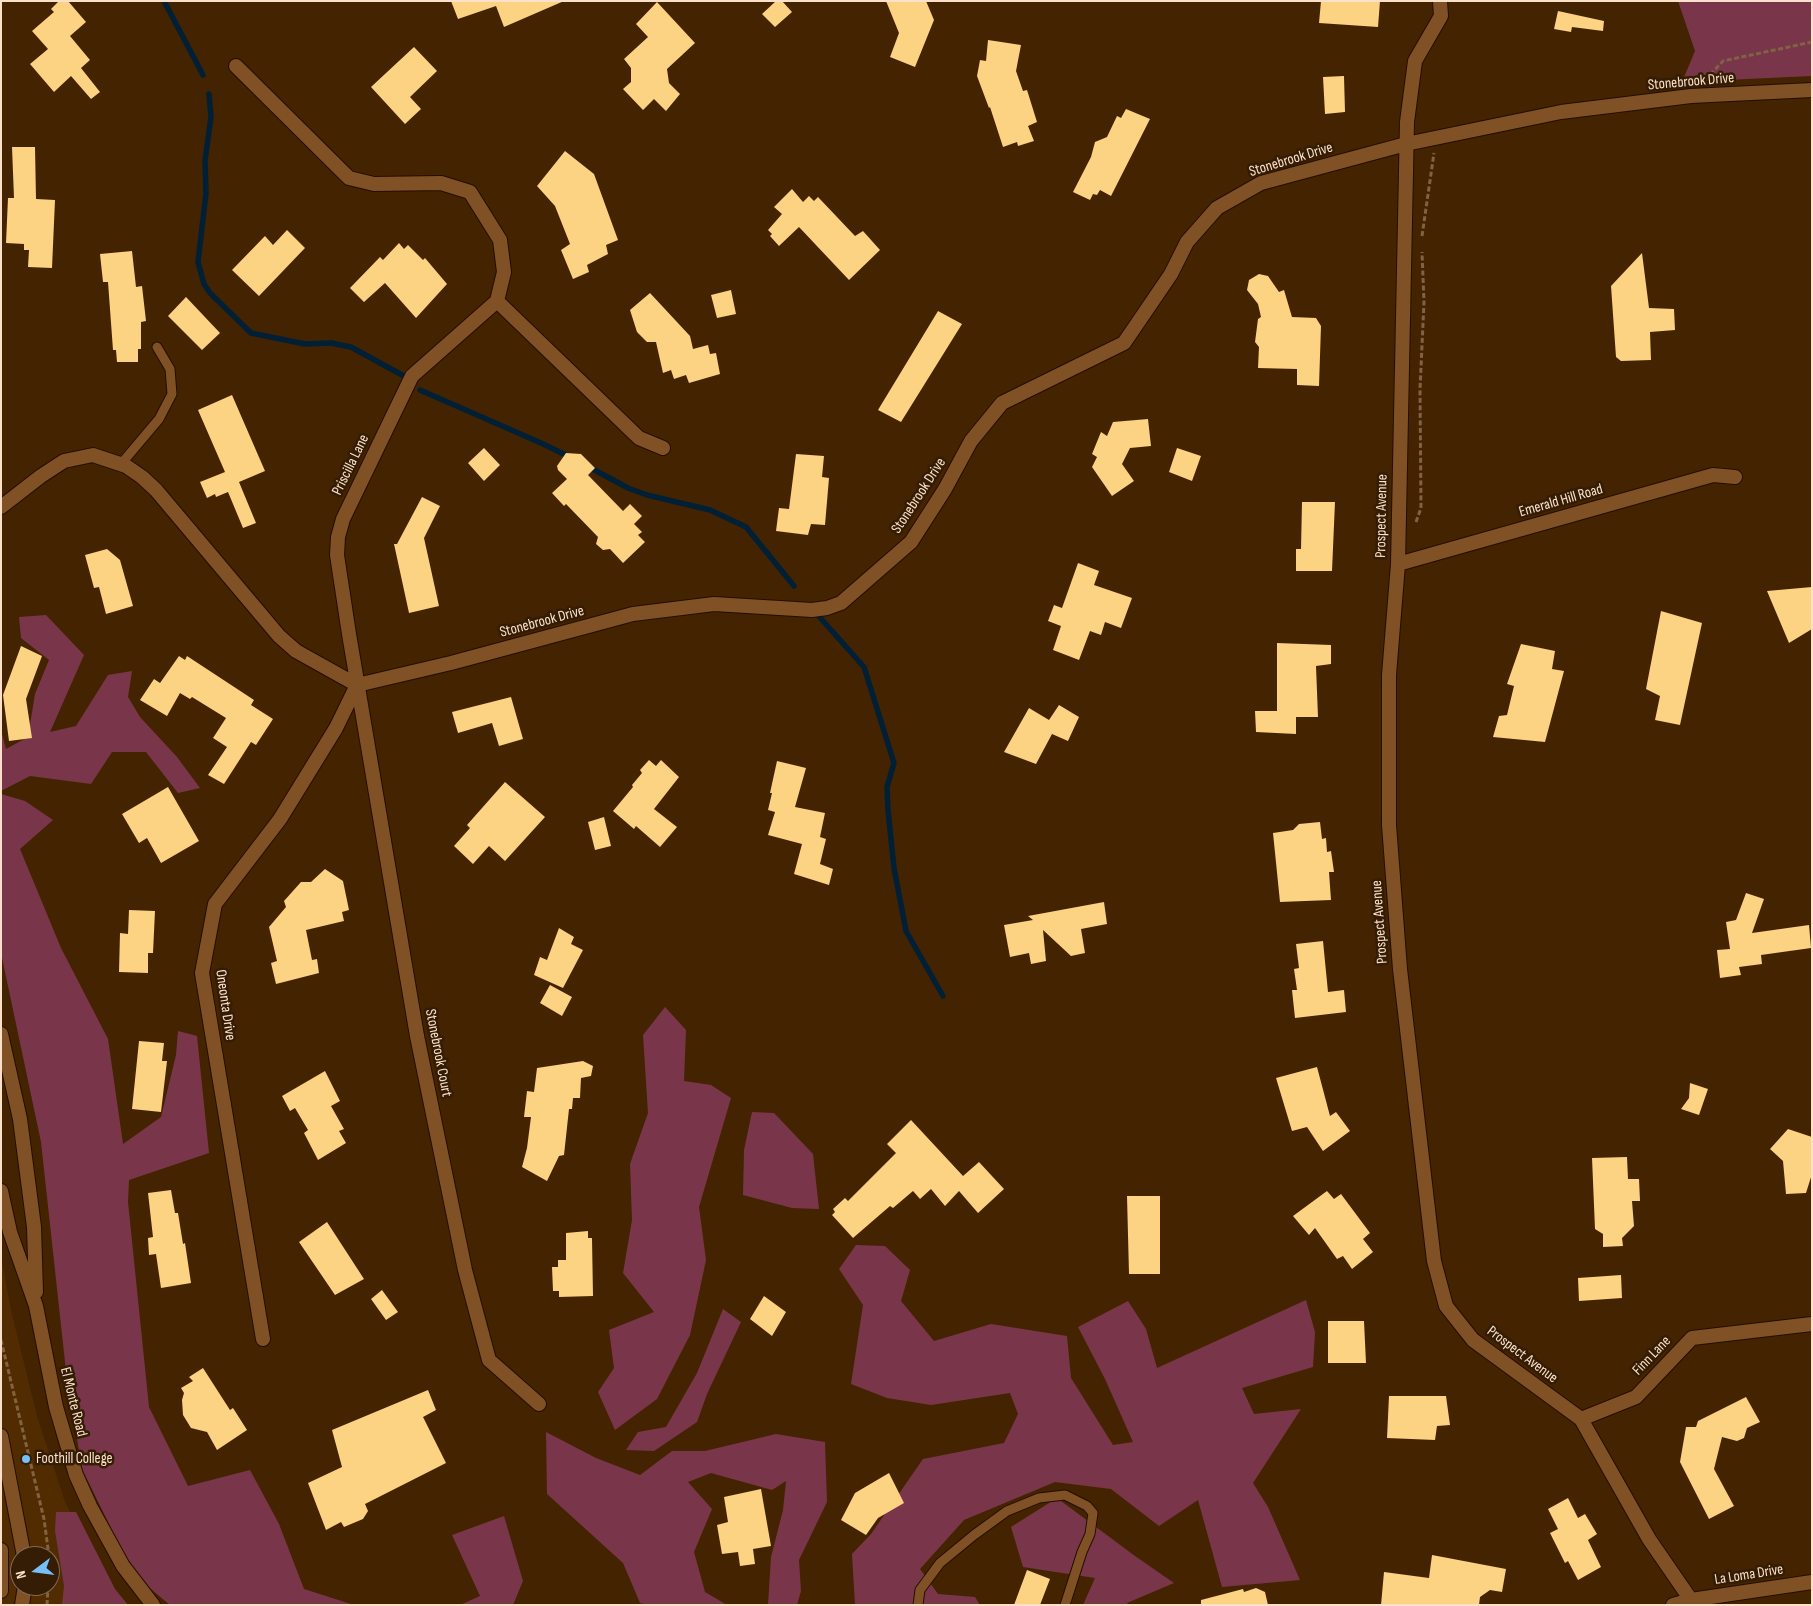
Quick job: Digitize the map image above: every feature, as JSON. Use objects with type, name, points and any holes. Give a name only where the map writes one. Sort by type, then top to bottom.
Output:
[{"type":"street","name":"Prospect Avenue","points":[[1440,1],[1441,16],[1415,61],[1406,144],[1398,564],[1390,675],[1389,825],[1400,969],[1434,1261],[1446,1306],[1473,1340],[1581,1420],[1649,1539],[1692,1602]]},
{"type":"street","points":[[236,66],[349,178],[374,184],[441,182],[470,192],[500,240],[502,247],[504,272],[497,301],[639,438],[663,448]]},
{"type":"street","name":"Stonebrook Drive","points":[[357,685],[451,663],[633,614],[714,604],[812,610],[841,603],[911,542],[945,489],[972,441],[1002,403],[1124,343],[1171,274],[1187,242],[1217,208],[1261,183],[1406,144],[1561,112],[1691,96],[1812,90]]},
{"type":"street","name":"Priscilla Lane","points":[[357,685],[338,555],[338,537],[344,519],[412,376],[497,301]]},
{"type":"street","points":[[1,507],[64,461],[93,455],[121,464],[142,477],[156,490],[279,636],[302,654],[357,685]]},
{"type":"street","name":"Emerald Hill Road","points":[[1398,564],[1713,474],[1735,477]]},
{"type":"street","name":"Oneonta Drive","points":[[263,1340],[202,973],[215,904],[280,819],[336,728],[357,685]]},
{"type":"street","name":"Stonebrook Court","points":[[357,685],[417,1036],[465,1270],[489,1360],[538,1404]]},
{"type":"street","name":"El Monte Road","points":[[1,1034],[6,1078],[20,1119],[34,1227],[36,1306]]},
{"type":"street","name":"El Monte Road","points":[[1,1191],[10,1232],[36,1306],[56,1408],[76,1475],[90,1506],[123,1566],[153,1605]]},
{"type":"street","name":"Finn Lane","points":[[1581,1420],[1636,1396],[1692,1338],[1812,1324]]},
{"type":"street","points":[[1,1436],[22,1546]]},
{"type":"street","points":[[1,1550],[1,1591]]},
{"type":"street","name":"La Loma Drive","points":[[1673,1605],[1812,1582]]},
{"type":"lane","points":[[121,464],[159,419],[172,394],[170,369],[157,347]]},
{"type":"lane","points":[[918,1605],[920,1590],[940,1563],[1000,1516],[1039,1498],[1065,1495],[1087,1506],[1093,1513],[1090,1534],[1082,1552],[1065,1605]]},
{"type":"path","points":[[1691,96],[1723,61],[1812,42]]},
{"type":"path","points":[[1421,240],[1436,137]]},
{"type":"path","points":[[1413,530],[1421,508],[1420,390],[1424,302],[1422,248]]},
{"type":"path","points":[[1,1340],[44,1519],[48,1546]]},
{"type":"shaded area","points":[[1678,1],[1812,1],[1812,76],[1682,82],[1695,51]]},
{"type":"shaded area","points":[[46,615],[84,655],[50,732],[76,726],[108,675],[132,671],[128,697],[140,717],[177,757],[200,788],[178,793],[146,752],[112,752],[91,784],[30,776],[1,791],[1,730],[6,749],[28,737],[35,694],[49,660],[21,638],[19,617]]},
{"type":"shaded area","points":[[1,794],[25,801],[53,820],[20,849],[61,948],[108,1039],[123,1144],[161,1117],[176,1055],[178,1031],[197,1036],[209,1153],[129,1180],[128,1202],[149,1407],[188,1486],[250,1470],[279,1524],[304,1589],[354,1605],[170,1605],[134,1575],[82,1469],[66,1371],[41,1142],[1,953]]},
{"type":"shaded area","points":[[665,1007],[686,1030],[684,1081],[711,1085],[731,1098],[699,1207],[706,1260],[690,1335],[657,1399],[615,1430],[598,1392],[614,1368],[609,1330],[654,1312],[623,1273],[632,1220],[630,1164],[648,1113],[643,1035]]},
{"type":"shaded area","points":[[752,1112],[774,1113],[813,1154],[819,1209],[792,1208],[743,1195],[744,1150]]},
{"type":"shaded area","points":[[856,1245],[885,1246],[910,1270],[901,1301],[934,1341],[991,1324],[1067,1336],[1071,1378],[1113,1445],[1133,1442],[1105,1379],[1078,1327],[1128,1301],[1146,1329],[1157,1368],[1306,1300],[1315,1332],[1313,1367],[1242,1388],[1254,1414],[1301,1409],[1253,1483],[1268,1507],[1300,1580],[1222,1587],[1198,1500],[1159,1526],[1111,1489],[1055,1482],[964,1520],[920,1569],[938,1594],[975,1597],[980,1605],[855,1605],[852,1554],[871,1534],[923,1459],[1004,1443],[1018,1414],[1010,1393],[931,1405],[887,1398],[851,1384],[863,1305],[839,1269]]},
{"type":"shaded area","name":"Foothill College","points":[[1,1257],[11,1310],[37,1416],[65,1502],[109,1591],[119,1605],[1,1605]]},
{"type":"shaded area","points":[[723,1309],[741,1322],[707,1394],[697,1422],[654,1451],[626,1450],[638,1432],[666,1427],[697,1373]]},
{"type":"shaded area","points":[[546,1432],[596,1458],[640,1475],[672,1451],[705,1451],[776,1434],[825,1442],[827,1502],[799,1560],[801,1591],[797,1605],[768,1605],[771,1557],[783,1510],[786,1481],[772,1490],[711,1473],[688,1482],[712,1509],[694,1552],[705,1592],[727,1605],[647,1605],[640,1603],[623,1563],[547,1494]]},
{"type":"shaded area","points":[[1057,1498],[1174,1583],[1127,1603],[1129,1605],[1083,1605],[1095,1578],[1023,1567],[1011,1527]]},
{"type":"shaded area","points":[[56,1512],[76,1512],[115,1589],[128,1605],[62,1605],[64,1586],[60,1562],[60,1546],[57,1546],[55,1531]]},
{"type":"shaded area","points":[[504,1516],[523,1581],[513,1605],[460,1605],[480,1596],[452,1535]]},
{"type":"building","points":[[59,1],[68,1],[86,22],[70,36],[90,60],[81,68],[100,92],[91,99],[71,76],[54,92],[30,64],[48,49],[32,31],[54,12],[51,9]]},
{"type":"building","points":[[451,1],[564,1],[504,27],[496,6],[458,19]]},
{"type":"building","points":[[776,1],[782,1],[792,12],[775,27],[762,14]]},
{"type":"building","points":[[886,1],[926,1],[934,20],[915,67],[890,57],[899,33]]},
{"type":"building","points":[[1321,1],[1380,1],[1378,27],[1319,23]]},
{"type":"building","points":[[657,2],[695,43],[667,69],[669,83],[680,94],[666,111],[654,99],[643,110],[623,89],[631,82],[631,68],[624,59],[648,37],[636,24]]},
{"type":"building","points":[[1558,11],[1604,21],[1603,31],[1572,27],[1571,32],[1554,29]]},
{"type":"building","points":[[988,40],[1021,45],[1016,71],[1023,91],[1027,90],[1037,122],[1028,126],[1034,141],[1018,146],[1017,142],[1003,147],[990,107],[977,76],[980,60],[986,61]]},
{"type":"building","points":[[414,47],[437,71],[410,97],[421,109],[405,124],[371,87]]},
{"type":"building","points":[[1344,76],[1345,112],[1325,114],[1323,77]]},
{"type":"building","points":[[1126,109],[1150,119],[1111,196],[1100,190],[1097,195],[1093,194],[1090,200],[1073,192],[1091,157],[1095,142],[1107,137],[1117,116],[1121,118]]},
{"type":"building","points":[[12,147],[35,147],[36,199],[55,200],[52,268],[28,267],[29,250],[24,250],[24,244],[6,243],[8,198],[14,198]]},
{"type":"building","points":[[565,151],[594,174],[618,240],[606,245],[608,254],[587,265],[589,272],[573,279],[561,250],[570,244],[555,206],[537,186]]},
{"type":"building","points":[[792,189],[803,202],[809,196],[814,201],[818,197],[855,236],[863,231],[880,250],[849,280],[799,227],[779,246],[770,236],[772,234],[768,230],[782,214],[774,207]]},
{"type":"building","points":[[287,230],[305,248],[259,296],[232,270],[265,236],[273,245]]},
{"type":"building","points":[[399,243],[404,249],[408,245],[423,260],[425,258],[447,284],[416,318],[385,283],[364,302],[350,288],[380,257],[383,260]]},
{"type":"building","points":[[132,251],[136,287],[142,286],[146,321],[141,322],[141,349],[138,349],[138,362],[117,362],[116,350],[113,350],[108,282],[103,282],[100,254]]},
{"type":"building","points":[[1642,253],[1649,308],[1674,309],[1675,330],[1650,332],[1651,360],[1621,361],[1616,357],[1611,286]]},
{"type":"building","points":[[1259,274],[1268,276],[1279,292],[1284,290],[1292,317],[1316,318],[1321,326],[1319,386],[1297,385],[1297,369],[1258,368],[1259,347],[1255,342],[1258,319],[1261,317],[1258,304],[1247,290],[1249,280]]},
{"type":"building","points":[[731,290],[736,314],[717,318],[711,295]]},
{"type":"building","points":[[650,293],[690,336],[693,349],[708,345],[710,354],[716,353],[720,374],[689,383],[686,375],[674,379],[671,370],[663,373],[656,342],[647,342],[637,332],[630,310]]},
{"type":"building","points":[[186,297],[220,333],[202,350],[168,316]]},
{"type":"building","points":[[938,311],[962,324],[901,422],[878,410]]},
{"type":"building","points":[[232,395],[265,471],[239,482],[256,523],[243,528],[228,492],[216,497],[215,494],[207,498],[200,482],[225,472],[198,410]]},
{"type":"building","points":[[1148,419],[1151,446],[1130,448],[1122,464],[1134,481],[1112,496],[1092,467],[1097,457],[1092,454],[1101,432],[1107,436],[1113,422]]},
{"type":"building","points":[[484,448],[500,465],[484,481],[468,463]]},
{"type":"building","points":[[1177,448],[1201,456],[1192,481],[1169,472]]},
{"type":"building","points":[[566,453],[581,454],[595,468],[588,475],[623,511],[630,504],[642,516],[634,524],[642,532],[638,535],[645,542],[623,563],[610,549],[603,550],[596,544],[598,537],[566,504],[564,506],[552,493],[567,479],[558,470],[557,466]]},
{"type":"building","points":[[796,454],[824,456],[822,477],[829,478],[825,525],[811,524],[808,535],[776,531],[779,508],[789,509]]},
{"type":"building","points":[[422,497],[440,506],[424,538],[439,606],[409,613],[394,544],[397,544]]},
{"type":"building","points":[[1302,502],[1335,502],[1332,571],[1296,571],[1296,549],[1301,549]]},
{"type":"building","points":[[107,549],[120,560],[133,606],[106,614],[99,587],[94,588],[85,555]]},
{"type":"building","points":[[1078,563],[1099,571],[1094,585],[1132,598],[1121,628],[1105,622],[1101,635],[1090,631],[1079,660],[1053,650],[1061,626],[1048,621],[1054,605],[1062,608]]},
{"type":"building","points":[[1812,587],[1812,629],[1789,643],[1767,591]]},
{"type":"building","points":[[1661,611],[1702,623],[1680,725],[1655,720],[1660,696],[1646,689]]},
{"type":"building","points":[[1277,643],[1331,645],[1331,664],[1316,666],[1318,717],[1296,717],[1296,734],[1256,732],[1255,711],[1277,711]]},
{"type":"building","points":[[1521,644],[1555,651],[1552,669],[1564,671],[1545,742],[1493,737],[1499,716],[1507,715],[1514,686],[1507,684]]},
{"type":"building","points":[[21,646],[42,656],[26,699],[32,738],[9,741],[3,695]]},
{"type":"building","points":[[179,656],[185,660],[187,656],[254,700],[251,705],[273,719],[256,745],[251,742],[224,784],[208,775],[227,747],[213,738],[226,718],[192,697],[190,699],[180,693],[167,716],[140,700],[154,679],[160,683]]},
{"type":"building","points":[[511,697],[523,739],[499,746],[492,723],[458,733],[452,712]]},
{"type":"building","points":[[1059,705],[1079,717],[1068,741],[1052,734],[1036,764],[1004,752],[1029,708],[1049,720]]},
{"type":"building","points":[[649,760],[656,766],[661,760],[679,777],[654,809],[677,827],[660,847],[636,826],[634,829],[613,811],[633,787],[632,785],[642,773],[640,770]]},
{"type":"building","points":[[777,761],[806,768],[795,807],[825,813],[820,837],[826,839],[820,864],[833,869],[829,885],[794,874],[802,844],[768,835],[775,812],[768,810]]},
{"type":"building","points":[[505,782],[545,817],[505,861],[489,846],[473,864],[454,846],[470,828],[467,825]]},
{"type":"building","points":[[168,787],[199,841],[161,863],[147,838],[139,843],[122,814]]},
{"type":"building","points":[[604,817],[611,846],[595,850],[588,822]]},
{"type":"building","points":[[1320,822],[1322,839],[1326,838],[1327,852],[1331,851],[1334,872],[1329,872],[1331,900],[1280,902],[1273,833],[1293,830],[1299,824]]},
{"type":"building","points":[[325,869],[343,881],[349,910],[342,912],[344,921],[306,930],[312,960],[317,959],[319,973],[276,984],[271,963],[277,961],[269,927],[286,907],[284,901],[301,882],[311,882]]},
{"type":"building","points":[[1746,893],[1764,899],[1752,933],[1809,925],[1811,948],[1761,955],[1762,964],[1739,967],[1741,975],[1720,978],[1717,950],[1730,949],[1726,922],[1736,920]]},
{"type":"building","points":[[1104,902],[1107,924],[1081,929],[1085,953],[1071,956],[1043,930],[1046,961],[1031,964],[1029,953],[1010,957],[1004,925],[1033,920],[1028,916]]},
{"type":"building","points":[[129,910],[155,911],[153,953],[148,953],[148,973],[119,972],[120,933],[128,934]]},
{"type":"building","points":[[559,928],[574,937],[571,944],[583,950],[563,988],[534,975],[540,957],[547,960]]},
{"type":"building","points":[[1323,941],[1328,992],[1344,990],[1346,1012],[1295,1018],[1292,990],[1297,990],[1294,969],[1299,968],[1296,944]]},
{"type":"building","points":[[550,985],[572,997],[562,1016],[540,1003]]},
{"type":"building","points":[[139,1041],[164,1043],[162,1061],[167,1061],[161,1112],[132,1109]]},
{"type":"building","points":[[583,1061],[593,1066],[591,1076],[581,1078],[580,1098],[573,1098],[572,1109],[569,1109],[564,1155],[559,1156],[547,1181],[522,1167],[527,1148],[531,1117],[524,1117],[527,1091],[534,1092],[537,1068]]},
{"type":"building","points":[[1317,1067],[1330,1116],[1336,1112],[1350,1131],[1323,1151],[1307,1127],[1292,1131],[1276,1078]]},
{"type":"building","points":[[325,1071],[340,1101],[331,1106],[344,1129],[339,1131],[346,1143],[318,1160],[304,1133],[308,1130],[295,1108],[290,1111],[282,1096]]},
{"type":"building","points":[[1690,1083],[1708,1089],[1699,1115],[1681,1109],[1689,1098]]},
{"type":"building","points":[[911,1120],[963,1176],[979,1162],[1004,1189],[978,1213],[959,1191],[945,1206],[931,1189],[920,1199],[913,1191],[893,1208],[890,1206],[853,1238],[832,1215],[835,1212],[833,1209],[845,1198],[848,1201],[896,1153],[887,1144]]},
{"type":"building","points":[[1788,1129],[1812,1137],[1812,1174],[1806,1193],[1786,1194],[1783,1161],[1770,1149]]},
{"type":"building","points":[[1627,1157],[1628,1179],[1639,1179],[1640,1201],[1632,1201],[1634,1226],[1622,1238],[1623,1246],[1603,1247],[1603,1234],[1595,1229],[1592,1158]]},
{"type":"building","points":[[171,1190],[175,1213],[178,1213],[183,1244],[185,1243],[191,1283],[161,1288],[156,1254],[149,1255],[148,1238],[153,1237],[148,1193]]},
{"type":"building","points":[[1327,1191],[1334,1199],[1341,1194],[1370,1233],[1363,1239],[1373,1252],[1352,1269],[1343,1256],[1337,1259],[1315,1228],[1309,1235],[1293,1216]]},
{"type":"building","points":[[1127,1196],[1160,1196],[1160,1274],[1129,1274]]},
{"type":"building","points":[[327,1222],[364,1279],[335,1295],[299,1242]]},
{"type":"building","points":[[588,1231],[588,1238],[592,1238],[593,1296],[559,1297],[559,1291],[553,1291],[552,1267],[558,1267],[558,1260],[566,1260],[566,1233]]},
{"type":"building","points":[[1621,1275],[1622,1298],[1579,1301],[1578,1278]]},
{"type":"building","points":[[382,1290],[398,1312],[386,1320],[371,1299]]},
{"type":"building","points":[[764,1296],[786,1312],[772,1336],[750,1319]]},
{"type":"building","points":[[1328,1321],[1364,1321],[1366,1363],[1328,1363]]},
{"type":"building","points":[[203,1368],[230,1410],[233,1408],[247,1430],[217,1450],[207,1432],[191,1428],[183,1415],[182,1400],[184,1393],[181,1388],[193,1381],[189,1377]]},
{"type":"building","points":[[428,1390],[436,1410],[423,1417],[446,1463],[365,1504],[368,1511],[363,1519],[344,1527],[341,1522],[326,1530],[308,1483],[342,1467],[332,1430]]},
{"type":"building","points":[[1389,1396],[1446,1396],[1450,1425],[1437,1426],[1435,1440],[1387,1438]]},
{"type":"building","points":[[1746,1397],[1760,1422],[1747,1428],[1744,1438],[1737,1441],[1722,1437],[1714,1469],[1734,1506],[1709,1519],[1680,1462],[1686,1427],[1696,1427],[1698,1421]]},
{"type":"building","points":[[889,1473],[904,1503],[878,1518],[866,1535],[841,1520],[855,1493]]},
{"type":"building","points":[[761,1489],[771,1546],[753,1549],[755,1564],[740,1566],[738,1552],[722,1554],[717,1525],[728,1522],[724,1497]]},
{"type":"building","points":[[1568,1498],[1578,1518],[1585,1514],[1597,1534],[1588,1540],[1601,1567],[1578,1580],[1568,1561],[1565,1563],[1550,1533],[1558,1529],[1548,1509]]},
{"type":"building","points":[[1432,1555],[1506,1569],[1502,1592],[1490,1590],[1480,1597],[1479,1605],[1381,1605],[1384,1572],[1429,1578]]},
{"type":"building","points":[[1027,1570],[1050,1579],[1040,1605],[1014,1605]]},
{"type":"building","points":[[1256,1588],[1265,1592],[1268,1605],[1201,1605],[1201,1600],[1243,1589],[1244,1592]]},
{"type":"waterway","points":[[164,1],[203,75]]},
{"type":"waterway","points":[[209,94],[211,117],[205,161],[206,193],[198,262],[204,284],[210,293],[251,333],[305,344],[331,343],[351,347],[402,375]]},
{"type":"waterway","points":[[420,390],[570,457]]},
{"type":"waterway","points":[[587,466],[628,488],[647,495],[710,510],[746,527],[794,586]]},
{"type":"waterway","points":[[816,613],[864,667],[894,763],[887,787],[888,810],[894,868],[906,931],[943,996]]},
{"type":"place","name":"Foothill College","points":[[26,1459]]}]
